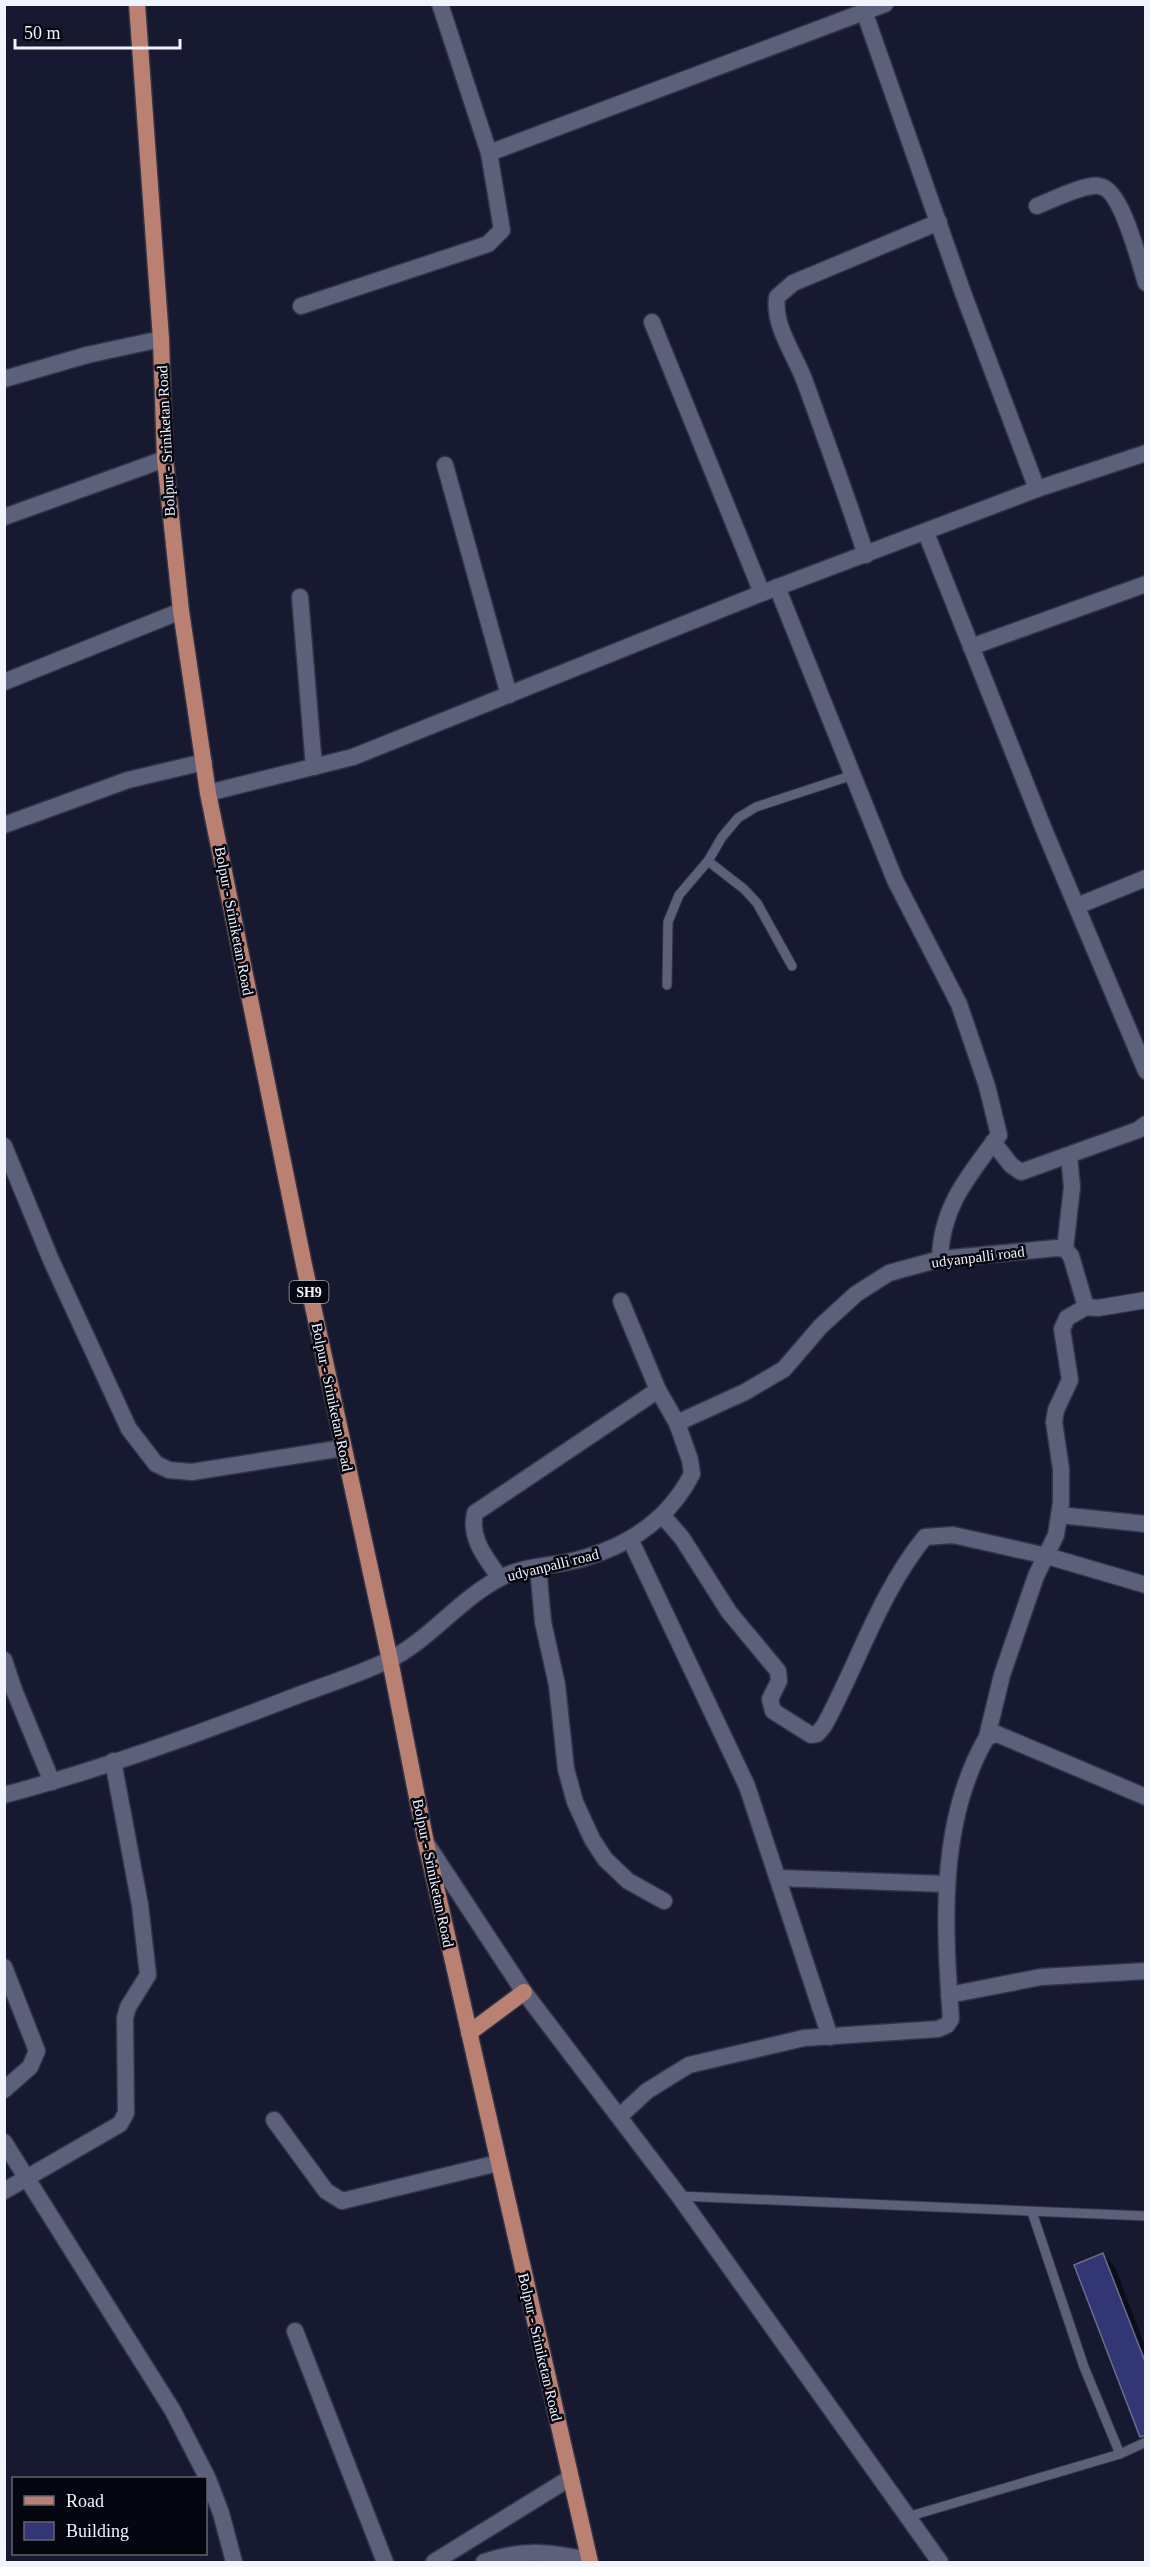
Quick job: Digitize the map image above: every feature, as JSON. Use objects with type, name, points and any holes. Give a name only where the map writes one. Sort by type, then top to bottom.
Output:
[{"type":"main road","name":"Bolpur - Sriniketan Road","points":[[136,4],[161,339],[165,459],[181,611],[208,794],[343,1448],[390,1660],[426,1843],[589,2561]]},
{"type":"main road","points":[[469,2033],[524,1992]]},
{"type":"street","points":[[301,306],[488,244],[502,230],[489,153],[440,4]]},
{"type":"street","points":[[489,153],[885,4]]},
{"type":"street","points":[[864,11],[989,363],[1037,489]]},
{"type":"street","points":[[1036,206],[1098,185],[1109,189],[1118,201],[1146,283]]},
{"type":"street","points":[[866,555],[805,381],[780,327],[775,311],[777,297],[793,283],[939,222]]},
{"type":"street","points":[[652,322],[769,590],[854,776],[895,880],[959,1004],[993,1110],[999,1135],[955,1195],[941,1236],[940,1259]]},
{"type":"street","points":[[4,379],[87,355],[161,339]]},
{"type":"street","points":[[208,794],[353,757],[769,590],[1037,489],[1146,453]]},
{"type":"street","points":[[4,517],[165,459]]},
{"type":"street","points":[[445,465],[509,695]]},
{"type":"street","points":[[926,532],[1146,1071]]},
{"type":"street","points":[[971,646],[1146,584]]},
{"type":"street","points":[[300,597],[314,767]]},
{"type":"street","points":[[4,682],[181,611]]},
{"type":"street","points":[[4,825],[128,780],[204,762]]},
{"type":"street","points":[[1077,906],[1146,878]]},
{"type":"street","points":[[993,1142],[1011,1165],[1021,1172],[1138,1130],[1146,1124]]},
{"type":"street","points":[[4,1146],[51,1260],[129,1429],[156,1464],[169,1470],[192,1472],[343,1448]]},
{"type":"street","points":[[1069,1156],[1072,1187],[1065,1249],[1071,1256],[1086,1307]]},
{"type":"street","name":"udyanpalli road","points":[[677,1423],[745,1392],[784,1369],[820,1326],[856,1294],[890,1273],[940,1259],[1065,1249]]},
{"type":"street","points":[[620,2116],[647,2091],[689,2065],[804,2038],[938,2029],[947,2025],[951,2019],[945,1884],[962,1795],[987,1737],[1002,1675],[1036,1576],[1056,1535],[1061,1469],[1054,1422],[1056,1410],[1070,1380],[1062,1329],[1067,1318],[1086,1307],[1098,1308],[1146,1300]]},
{"type":"street","name":"udyanpalli road","points":[[4,1795],[52,1782],[222,1725],[390,1660],[434,1631],[500,1578],[515,1572],[587,1558],[609,1551],[630,1539],[662,1515],[684,1489],[692,1474],[690,1460],[677,1423],[658,1390],[621,1301]]},
{"type":"street","points":[[500,1578],[475,1537],[472,1525],[475,1513],[658,1390]]},
{"type":"street","points":[[662,1515],[682,1538],[729,1612],[778,1671],[779,1681],[770,1699],[773,1711],[811,1735],[820,1731],[827,1720],[889,1593],[913,1551],[925,1537],[954,1535],[1047,1556],[1146,1585]]},
{"type":"street","points":[[1059,1515],[1146,1524]]},
{"type":"street","points":[[630,1539],[727,1738],[747,1786],[830,2037]]},
{"type":"street","points":[[538,1567],[543,1622],[557,1684],[566,1769],[575,1802],[592,1839],[605,1859],[628,1881],[664,1901]]},
{"type":"street","points":[[4,1660],[52,1782]]},
{"type":"street","points":[[987,1737],[997,1734],[1146,1797]]},
{"type":"street","points":[[4,2191],[120,2124],[126,2113],[125,2018],[128,2007],[148,1975],[140,1905],[113,1761]]},
{"type":"street","points":[[426,1843],[524,1992],[620,2116],[940,2562]]},
{"type":"street","points":[[779,1878],[945,1884]]},
{"type":"street","points":[[4,1967],[37,2051],[30,2067],[4,2090]]},
{"type":"street","points":[[949,1995],[1041,1977],[1146,1971]]},
{"type":"street","points":[[274,2120],[326,2191],[342,2201],[498,2163]]},
{"type":"street","points":[[4,2142],[173,2411],[207,2477]]},
{"type":"street","points":[[295,2331],[385,2562]]},
{"type":"street","points":[[207,2477],[221,2513],[234,2562]]},
{"type":"street","points":[[434,2562],[570,2478]]},
{"type":"street","points":[[484,2562],[526,2551],[543,2551],[589,2561]]},
{"type":"lane","points":[[667,985],[668,922],[679,895],[708,861],[722,837],[738,818],[756,807],[854,776]]},
{"type":"lane","points":[[708,861],[758,903],[792,966]]},
{"type":"lane","points":[[678,2196],[1146,2216]]},
{"type":"lane","points":[[1032,2212],[1084,2367],[1120,2454]]},
{"type":"lane","points":[[907,2517],[1120,2454],[1146,2442]]},
{"type":"building","points":[[1103,2253],[1146,2364],[1146,2435],[1140,2437],[1074,2265]]}]
